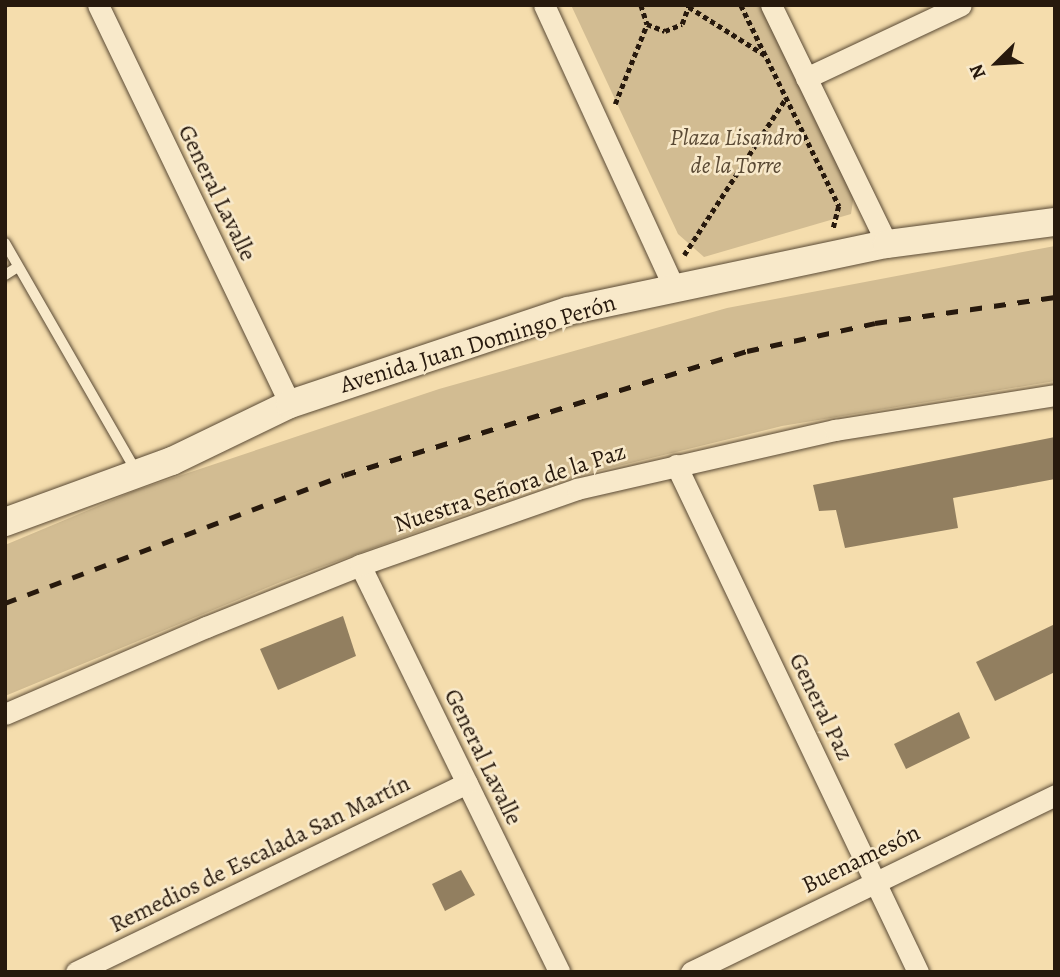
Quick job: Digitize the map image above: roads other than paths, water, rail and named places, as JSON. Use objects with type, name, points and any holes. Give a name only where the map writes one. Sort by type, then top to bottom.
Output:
[{"type":"street","points":[[544,5],[670,278]]},
{"type":"street","points":[[771,5],[887,244]]},
{"type":"street","points":[[806,78],[961,5]]},
{"type":"street","name":"General Lavalle","points":[[101,6],[290,404]]},
{"type":"street","name":"Avenida Juan Domingo Perón","points":[[5,522],[172,461],[290,404],[670,278],[887,244],[1055,222]]},
{"type":"street","name":"Nuestra Señora de la Paz","points":[[5,714],[206,627],[360,565],[577,489],[835,429],[1055,395]]},
{"type":"street","name":"General Paz","points":[[676,465],[918,972]]},
{"type":"street","name":"General Lavalle","points":[[360,565],[559,972]]},
{"type":"street","name":"Remedios de Escalada San Martín","points":[[76,972],[467,783]]},
{"type":"street","name":"Buenamesón","points":[[691,972],[1055,795]]},
{"type":"lane","points":[[5,243],[138,474]]},
{"type":"lane","points":[[5,275],[18,267]]},
{"type":"railway","points":[[5,603],[344,475],[747,351],[875,323],[1055,297]]},
{"type":"park label","name":"Plaza Lisandro de la Torre","points":[[736,152]]}]
